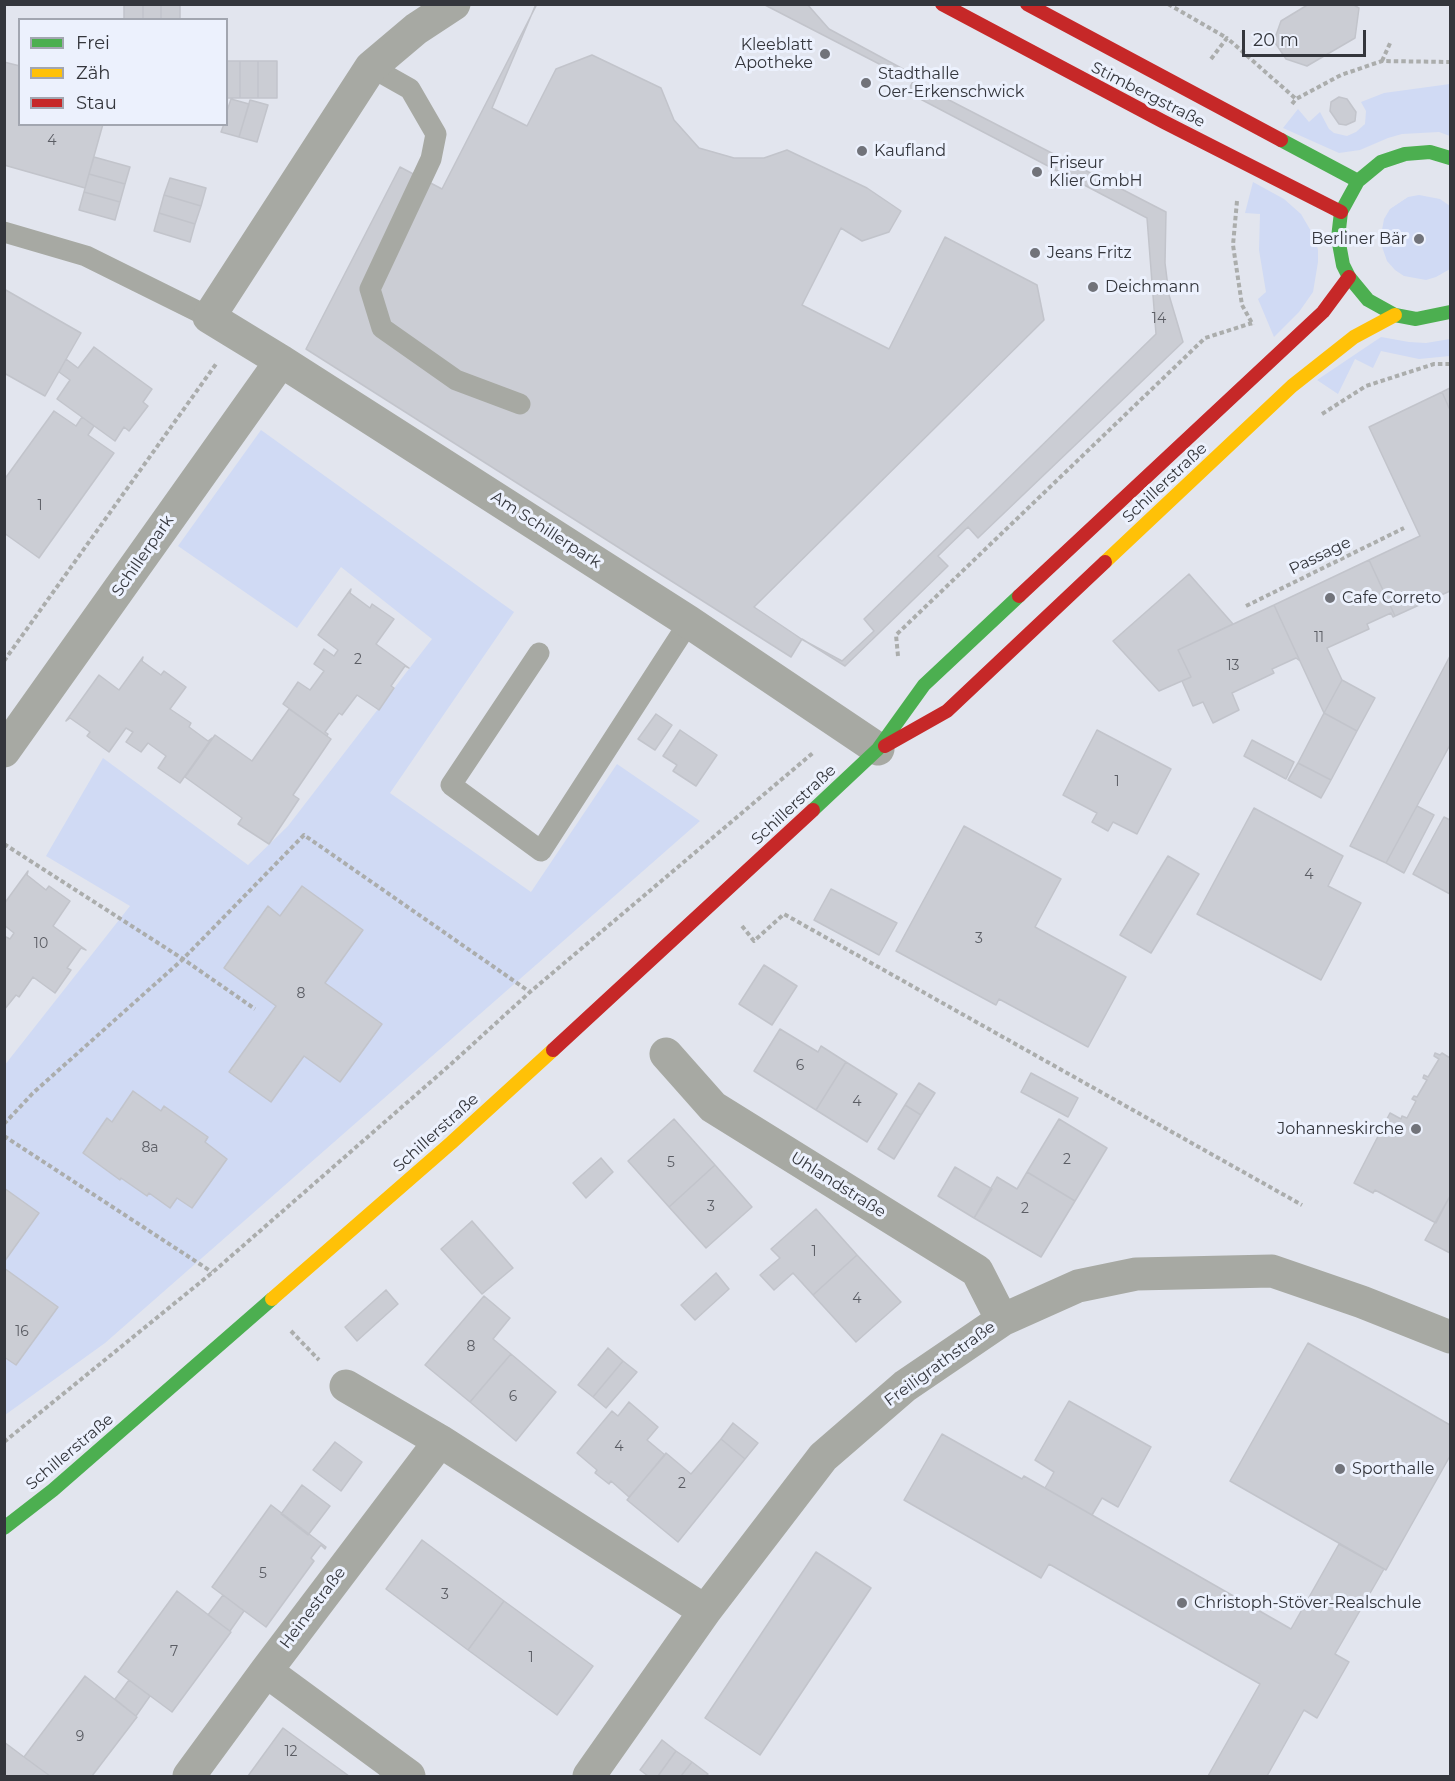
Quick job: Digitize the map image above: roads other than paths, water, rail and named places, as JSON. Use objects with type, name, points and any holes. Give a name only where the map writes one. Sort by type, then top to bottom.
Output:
[{"type":"main road","name":"Stimbergstraße","points":[[942,4],[1143,111],[1341,212]]},
{"type":"main road","name":"Stimbergstraße","points":[[1027,4],[1358,181]]},
{"type":"main road","points":[[1450,158],[1430,152],[1405,154],[1381,162],[1358,181],[1341,212],[1338,238],[1343,265],[1349,277],[1368,300],[1395,315],[1416,319],[1450,312]]},
{"type":"main road","name":"Schillerstraße","points":[[4,1528],[53,1490],[451,1143],[719,898],[878,749],[924,685],[1323,312],[1349,277]]},
{"type":"main road","name":"Schillerstraße","points":[[878,749],[947,711],[1292,386],[1354,337],[1395,315]]},
{"type":"street","points":[[209,317],[371,67],[422,17],[454,4]]},
{"type":"street","name":"Am Schillerpark","points":[[209,317],[689,622],[878,749]]},
{"type":"street","name":"Schillerpark","points":[[4,751],[281,361]]},
{"type":"street","name":"Uhlandstraße","points":[[666,1054],[713,1107],[977,1271],[1002,1320]]},
{"type":"street","name":"Freiligrathstraße","points":[[589,1776],[705,1611],[823,1457],[904,1386],[1002,1320],[1078,1286],[1136,1274],[1272,1271],[1362,1302],[1450,1337]]},
{"type":"street","points":[[346,1386],[440,1441],[705,1611]]},
{"type":"street","name":"Heinestraße","points":[[189,1776],[440,1441]]},
{"type":"street","points":[[266,1671],[409,1776]]},
{"type":"lane","points":[[371,67],[410,88],[436,134],[431,159],[370,289],[382,328],[456,380],[520,404]]},
{"type":"lane","name":"Am Schillerpark","points":[[4,232],[86,256],[209,317]]},
{"type":"lane","points":[[539,653],[451,785],[541,851],[689,622]]},
{"type":"place","name":"Kleeblatt Apotheke","points":[[825,54]]},
{"type":"place","name":"Stadthalle Oer-Erkenschwick","points":[[866,83]]},
{"type":"place","name":"Kaufland","points":[[862,151]]},
{"type":"place","name":"Friseur Klier GmbH","points":[[1037,172]]},
{"type":"place","name":"Berliner Bär","points":[[1419,239]]},
{"type":"place","name":"Jeans Fritz","points":[[1035,253]]},
{"type":"place","name":"Deichmann","points":[[1093,287]]},
{"type":"place","name":"Cafe Correto","points":[[1330,598]]},
{"type":"place","name":"Johanneskirche","points":[[1416,1129]]},
{"type":"place","name":"Sporthalle","points":[[1340,1469]]},
{"type":"place","name":"Christoph-Stöver-Realschule","points":[[1182,1603]]}]
